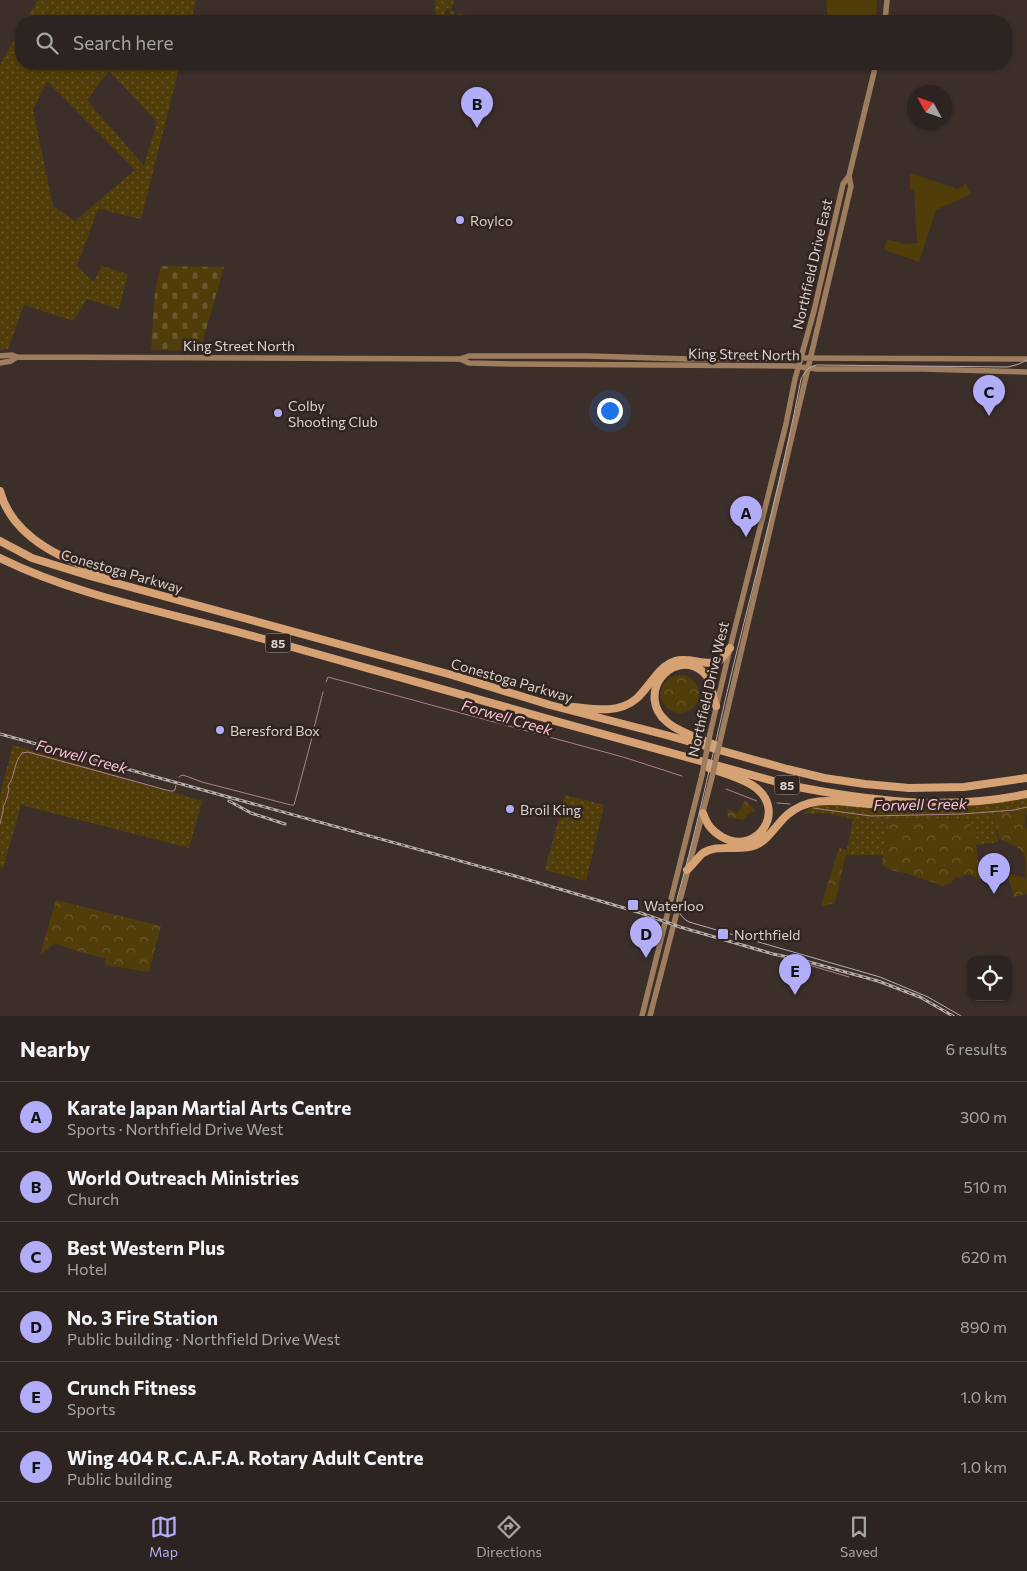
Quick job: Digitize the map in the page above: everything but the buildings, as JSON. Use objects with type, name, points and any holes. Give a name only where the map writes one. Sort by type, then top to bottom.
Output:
[{"type":"highway","points":[[0,491],[10,512],[24,531],[44,547],[63,557],[150,592]]},
{"type":"highway","name":"Conestoga Parkway","points":[[0,541],[32,558],[90,576],[824,778],[909,788],[964,787],[1027,778]]},
{"type":"highway","name":"Conestoga Parkway","points":[[0,558],[28,572],[70,588],[256,637],[788,785],[841,796],[929,803],[970,801],[1027,794]]},
{"type":"highway","points":[[550,704],[601,709],[614,709],[626,706],[668,664],[684,659],[714,663],[720,660],[730,648]]},
{"type":"highway","points":[[716,706],[708,679],[702,671],[691,666],[682,665],[669,670],[660,678],[654,690],[656,707],[660,715],[668,723],[684,732],[754,760]]},
{"type":"highway","points":[[666,752],[752,785],[766,800],[769,811],[767,823],[761,833],[744,841],[734,841],[716,833],[708,825],[703,813]]},
{"type":"highway","points":[[687,870],[709,850],[740,849],[756,845],[768,836],[786,816],[798,807],[811,802],[825,800],[894,805],[911,802]]},
{"type":"main road","points":[[886,15],[887,0]]},
{"type":"main road","name":"Northfield Drive East","points":[[799,367],[843,184],[849,176],[875,70]]},
{"type":"main road","name":"Northfield Drive East","points":[[808,368],[851,186],[849,176]]},
{"type":"main road","name":"King Street North","points":[[0,356],[460,359],[469,356],[581,356],[696,359],[1027,360]]},
{"type":"main road","name":"King Street North","points":[[0,363],[11,361],[18,357]]},
{"type":"main road","name":"King Street North","points":[[460,359],[468,362],[518,364],[1027,372]]},
{"type":"main road","name":"Northfield Drive West","points":[[642,1016],[702,775],[716,706],[799,367]]},
{"type":"main road","name":"Northfield Drive West","points":[[650,1016],[712,777],[808,368]]},
{"type":"main road","points":[[662,933],[671,935]]},
{"type":"main road","points":[[650,985],[659,982]]},
{"type":"green space","points":[[38,0],[196,0],[192,15],[29,15]]},
{"type":"green space","points":[[435,0],[454,0],[451,10],[454,12],[453,15],[448,15],[450,9],[446,8],[444,15],[436,15]]},
{"type":"green space","points":[[826,0],[877,0],[876,15],[827,15]]},
{"type":"green space","points":[[15,39],[15,70],[178,70],[141,219],[98,209],[77,266],[93,282],[102,266],[128,274],[119,309],[87,299],[73,321],[24,305],[8,349],[0,350],[0,65]],"holes":[[[109,71],[157,122],[144,166],[87,100]],[[47,81],[135,170],[75,221],[53,206],[33,110]]]},
{"type":"green space","points":[[910,173],[958,189],[962,188],[965,183],[971,194],[936,210],[919,262],[884,250],[887,239],[905,244],[917,243],[914,189],[910,189]]},
{"type":"green space","points":[[161,266],[224,267],[200,351],[151,350],[155,291]]},
{"type":"green space","points":[[680,675],[693,681],[699,694],[693,707],[680,713],[667,707],[661,694],[667,681]]},
{"type":"green space","points":[[13,745],[202,801],[189,848],[21,805],[3,868],[0,867],[0,795]]},
{"type":"green space","points":[[565,795],[604,805],[586,881],[545,870]]},
{"type":"green space","points":[[1027,796],[1027,810],[993,815],[998,842],[976,845],[969,820],[891,818],[883,855],[846,855],[853,819],[825,813],[802,814],[814,806],[827,804],[896,809],[970,806]]},
{"type":"green space","points":[[745,800],[756,811],[749,813],[743,820],[728,817],[727,809],[738,813]]},
{"type":"green space","points":[[1027,810],[1025,822],[1027,831],[1027,894],[1014,897],[1007,873],[1026,878],[1024,856],[1019,849],[999,839],[993,815]]},
{"type":"green space","points":[[890,818],[970,820],[976,845],[980,879],[967,874],[960,878],[955,877],[951,883],[943,886],[885,867],[882,864]]},
{"type":"green space","points":[[839,848],[847,850],[835,903],[821,906]]},
{"type":"green space","points":[[56,900],[161,926],[149,972],[105,965],[105,958],[76,951],[55,943],[40,955]]},
{"type":"waterway","name":"Forwell Creek","points":[[326,682],[328,677],[623,757],[682,776]]},
{"type":"waterway","name":"Forwell Creek","points":[[314,728],[323,692]]},
{"type":"waterway","name":"Forwell Creek","points":[[179,777],[183,775],[202,782],[294,805],[313,734]]},
{"type":"waterway","name":"Forwell Creek","points":[[0,824],[3,806],[9,789],[8,786],[22,753],[28,752],[170,791],[175,790],[176,785]]},
{"type":"waterway","name":"Forwell Creek","points":[[726,789],[757,801]]},
{"type":"waterway","name":"Forwell Creek","points":[[777,803],[790,804]]},
{"type":"waterway","name":"Forwell Creek","points":[[813,808],[871,816],[962,814],[1014,810],[1027,807]]},
{"type":"waterway","points":[[809,965],[849,977]]},
{"type":"tram line","points":[[961,1016],[928,997],[880,977],[689,922],[679,912],[677,899],[693,840],[778,486],[801,379],[804,374],[809,368],[817,365],[1008,367],[1027,360]]},
{"type":"railway","points":[[0,734],[522,878],[773,954],[878,981],[920,997],[953,1016]]},
{"type":"railway","points":[[229,801],[251,813],[285,824]]},
{"type":"place","name":"World Outreach Ministries","points":[[477,128]]},
{"type":"place","name":"Roylco","points":[[460,220]]},
{"type":"place","name":"Colby Shooting Club","points":[[278,413]]},
{"type":"place","name":"Best Western Plus","points":[[989,416]]},
{"type":"place","name":"Karate Japan Martial Arts Centre","points":[[746,537]]},
{"type":"place","name":"Beresford Box","points":[[220,730]]},
{"type":"place","name":"Broil King","points":[[510,809]]},
{"type":"place","name":"Wing 404 R.C.A.F.A. Rotary Adult Centre","points":[[994,894]]},
{"type":"place","name":"Waterloo","points":[[633,905]]},
{"type":"place","name":"Northfield","points":[[723,934]]},
{"type":"place","name":"No. 3 Fire Station","points":[[646,958]]},
{"type":"place","name":"Crunch Fitness","points":[[795,995]]}]
